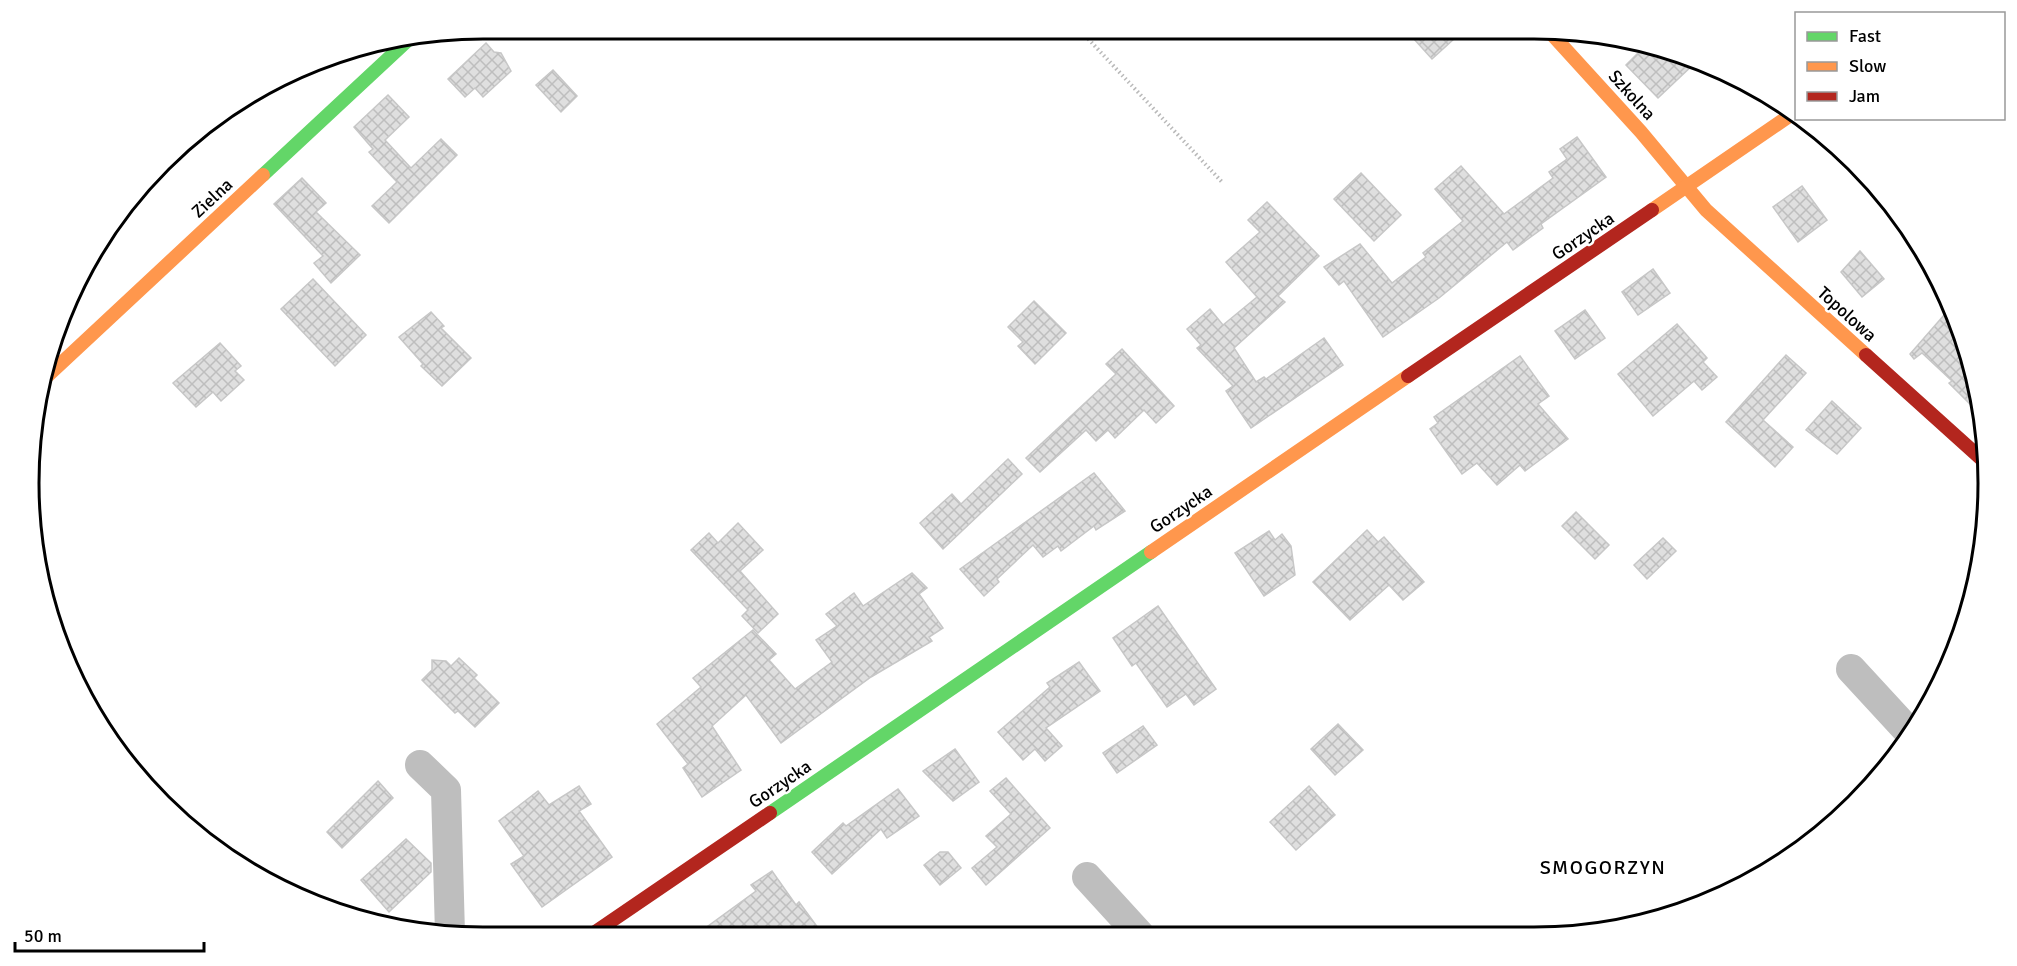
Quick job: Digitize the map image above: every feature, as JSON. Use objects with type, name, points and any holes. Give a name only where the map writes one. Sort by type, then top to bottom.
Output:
[{"type":"street","name":"Szkolna","points":[[1557,40],[1641,132],[1686,187]]},
{"type":"street","name":"Zielna","points":[[54,369],[400,47]]},
{"type":"street","name":"Gorzycka","points":[[603,927],[1786,118]]},
{"type":"street","name":"Topolowa","points":[[1686,187],[1727,230],[1977,455]]},
{"type":"street","points":[[1851,669],[1905,727]]},
{"type":"street","points":[[420,765],[446,790],[450,926]]},
{"type":"street","points":[[1087,877],[1133,927]]},
{"type":"path","points":[[1089,39],[1222,182]]},
{"type":"building","points":[[1414,39],[1454,39],[1432,59]]},
{"type":"building","points":[[486,43],[494,52],[501,53],[511,71],[483,97],[475,88],[465,97],[448,79]]},
{"type":"building","points":[[1639,52],[1690,68],[1658,98],[1626,65]]},
{"type":"building","points":[[553,70],[577,96],[561,112],[536,85]]},
{"type":"building","points":[[388,95],[409,117],[385,140],[411,168],[441,139],[457,155],[389,223],[372,206],[397,182],[369,152],[373,149],[354,127]]},
{"type":"building","points":[[1577,137],[1606,177],[1541,224],[1543,228],[1513,250],[1507,242],[1439,298],[1383,337],[1344,281],[1339,285],[1324,267],[1360,244],[1392,283],[1426,257],[1423,253],[1463,221],[1435,189],[1461,166],[1504,214],[1553,178],[1549,172],[1567,159],[1560,149]]},
{"type":"building","points":[[1361,173],[1401,215],[1374,241],[1334,199]]},
{"type":"building","points":[[302,178],[326,203],[316,212],[360,255],[331,283],[314,263],[323,256],[274,204]]},
{"type":"building","points":[[1802,186],[1827,220],[1798,242],[1773,207]]},
{"type":"building","points":[[1267,202],[1319,256],[1278,296],[1285,302],[1234,348],[1256,382],[1264,377],[1266,379],[1324,338],[1343,365],[1251,428],[1226,391],[1233,386],[1197,348],[1201,345],[1187,329],[1210,309],[1223,325],[1257,297],[1226,262],[1260,232],[1248,220]]},
{"type":"building","points":[[1860,251],[1884,279],[1862,297],[1841,272]]},
{"type":"building","points":[[1653,269],[1670,293],[1638,315],[1622,292]]},
{"type":"building","points":[[313,279],[366,335],[335,366],[281,309]]},
{"type":"building","points":[[1034,301],[1066,333],[1035,364],[1018,346],[1023,342],[1008,327]]},
{"type":"building","points":[[1585,310],[1605,338],[1575,359],[1555,331]]},
{"type":"building","points":[[431,312],[444,326],[441,328],[471,358],[442,386],[421,366],[423,364],[399,337]]},
{"type":"building","points":[[1945,315],[1963,368],[1970,404],[1949,383],[1952,381],[1922,353],[1914,359],[1910,354]]},
{"type":"building","points":[[1677,324],[1707,358],[1703,362],[1717,377],[1702,390],[1694,381],[1653,416],[1618,374]]},
{"type":"building","points":[[220,343],[241,366],[235,371],[244,380],[221,401],[213,392],[196,407],[173,383]]},
{"type":"building","points":[[1122,349],[1174,406],[1156,423],[1144,410],[1115,438],[1108,430],[1096,441],[1086,430],[1040,472],[1026,458],[1116,374],[1106,364]]},
{"type":"building","points":[[1786,355],[1806,373],[1763,420],[1793,447],[1775,467],[1726,422]]},
{"type":"building","points":[[1520,356],[1549,396],[1538,404],[1568,439],[1525,471],[1520,465],[1497,485],[1477,463],[1462,474],[1430,429],[1438,423],[1434,417]]},
{"type":"building","points":[[1832,401],[1861,428],[1837,454],[1806,430]]},
{"type":"building","points":[[1008,459],[1022,474],[943,549],[920,523],[952,494],[961,504]]},
{"type":"building","points":[[1094,473],[1125,511],[1096,530],[1094,526],[1061,551],[1058,546],[1043,557],[1033,545],[997,579],[999,582],[984,596],[960,569]]},
{"type":"building","points":[[1576,512],[1609,545],[1595,559],[1562,526]]},
{"type":"building","points":[[738,523],[763,550],[740,571],[778,614],[758,633],[742,616],[748,610],[691,550],[709,533],[718,543]]},
{"type":"building","points":[[1367,530],[1378,542],[1384,537],[1424,582],[1403,600],[1389,585],[1350,620],[1313,582]]},
{"type":"building","points":[[1269,531],[1275,540],[1282,534],[1291,546],[1295,575],[1264,596],[1235,553]]},
{"type":"building","points":[[1663,538],[1676,551],[1647,579],[1634,565]]},
{"type":"building","points":[[912,573],[927,588],[919,594],[943,628],[929,637],[932,641],[871,677],[781,743],[746,695],[712,726],[741,770],[702,797],[683,768],[688,764],[657,724],[701,687],[693,678],[753,630],[776,654],[769,660],[795,689],[832,662],[816,640],[837,626],[826,614],[854,593],[863,606]]},
{"type":"building","points":[[1158,606],[1216,689],[1194,705],[1186,694],[1167,707],[1136,663],[1132,666],[1113,638]]},
{"type":"building","points":[[459,658],[477,675],[474,678],[499,703],[475,727],[458,711],[455,713],[422,680],[432,670],[432,660],[446,661],[451,666]]},
{"type":"building","points":[[1079,662],[1100,691],[1046,728],[1062,746],[1045,761],[1035,749],[1023,760],[998,732],[1050,687],[1047,683]]},
{"type":"building","points":[[1338,724],[1363,750],[1335,775],[1311,749]]},
{"type":"building","points":[[1143,726],[1157,745],[1117,773],[1103,753]]},
{"type":"building","points":[[955,749],[979,782],[953,801],[923,771]]},
{"type":"building","points":[[1006,778],[1050,828],[986,885],[972,868],[997,847],[986,836],[1011,814],[990,791]]},
{"type":"building","points":[[378,781],[393,798],[342,848],[327,832]]},
{"type":"building","points":[[579,786],[591,804],[579,811],[612,857],[542,907],[511,864],[524,856],[499,821],[538,791],[549,805]]},
{"type":"building","points":[[1309,786],[1335,815],[1296,850],[1270,822]]},
{"type":"building","points":[[898,789],[919,816],[887,838],[881,829],[832,874],[812,852],[843,823],[846,826]]},
{"type":"building","points":[[406,839],[431,863],[431,872],[389,912],[361,880]]},
{"type":"building","points":[[940,852],[948,852],[961,868],[940,885],[924,865]]},
{"type":"building","points":[[772,871],[796,905],[799,902],[817,927],[707,927],[756,891],[751,885]]},
{"type":"traffic: fast","points":[[263,175],[400,47]]},
{"type":"traffic: fast","points":[[770,813],[1151,552]]},
{"type":"traffic: slow","points":[[1557,40],[1641,132],[1706,210],[1866,355]]},
{"type":"traffic: slow","points":[[1652,210],[1786,118]]},
{"type":"traffic: slow","points":[[53,370],[263,175]]},
{"type":"traffic: slow","points":[[1151,552],[1408,376]]},
{"type":"traffic: jam","points":[[1408,376],[1652,210]]},
{"type":"traffic: jam","points":[[1866,355],[1977,455]]},
{"type":"traffic: jam","points":[[603,927],[770,813]]},
{"type":"district","name":"SMOGORZYN","points":[[1603,867]]}]
